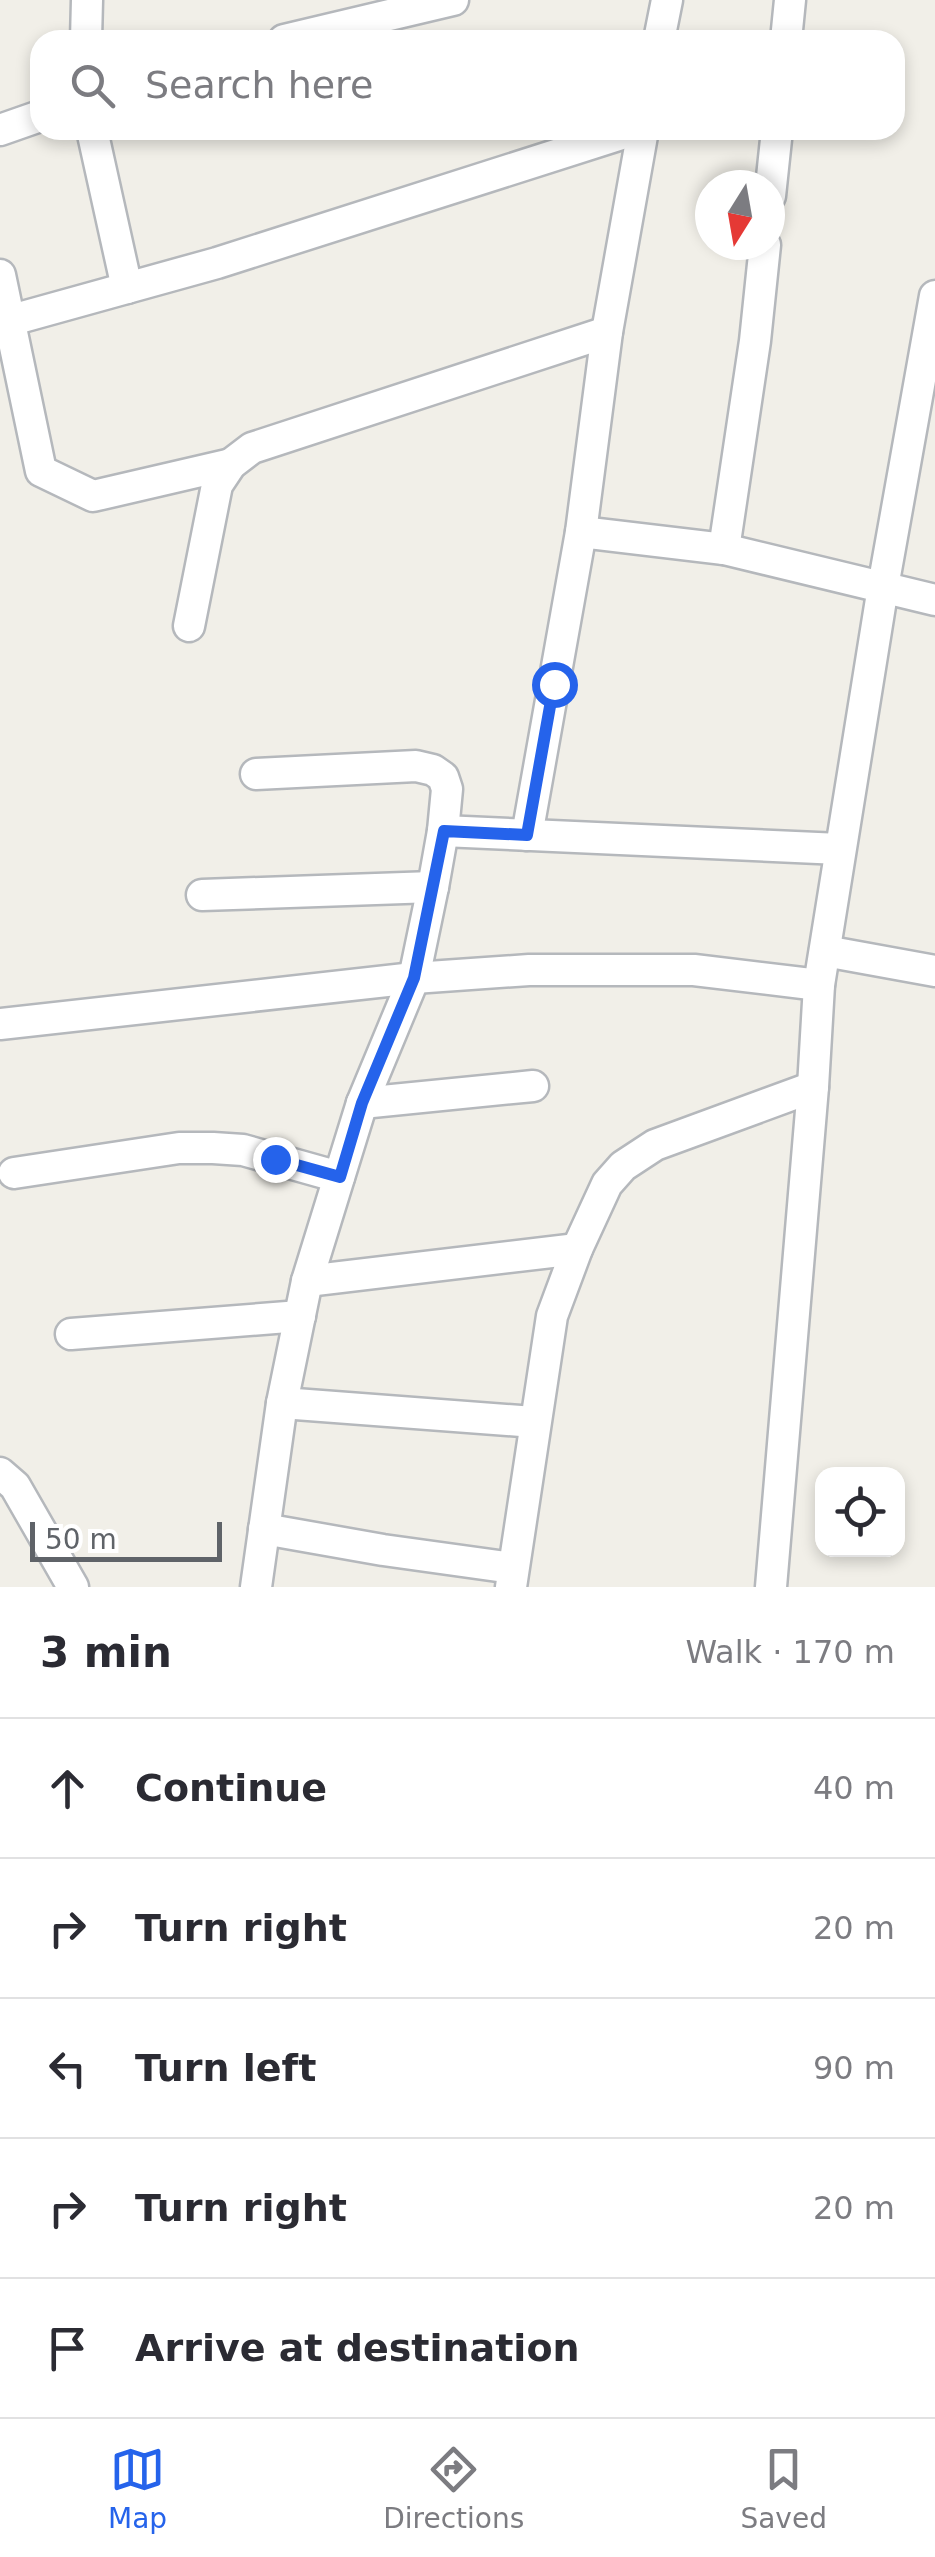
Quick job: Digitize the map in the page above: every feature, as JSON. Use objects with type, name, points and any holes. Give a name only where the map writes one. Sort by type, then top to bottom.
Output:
[{"type":"street","points":[[86,30],[87,0]]},
{"type":"street","points":[[326,30],[452,0]]},
{"type":"street","points":[[661,30],[667,0]]},
{"type":"street","points":[[787,30],[790,0]]},
{"type":"street","points":[[0,130],[30,120]]},
{"type":"street","points":[[94,140],[128,288]]},
{"type":"street","points":[[8,321],[218,263],[603,140]]},
{"type":"street","points":[[527,835],[581,532],[607,332],[641,140]]},
{"type":"street","points":[[773,170],[776,140]]},
{"type":"street","points":[[724,550],[763,260]]},
{"type":"street","points":[[0,275],[41,471],[93,496],[231,464]]},
{"type":"street","points":[[771,1587],[819,985],[935,296]]},
{"type":"street","points":[[189,626],[217,484],[231,464],[252,448],[607,332]]},
{"type":"street","points":[[581,532],[724,550],[935,600]]},
{"type":"street","points":[[256,774],[416,766],[433,770],[442,777],[446,789],[444,831],[414,978],[362,1103],[307,1281],[282,1403],[256,1587]]},
{"type":"street","points":[[444,831],[840,849]]},
{"type":"street","points":[[202,896],[433,887]]},
{"type":"street","points":[[825,951],[935,971]]},
{"type":"street","points":[[0,1024],[414,978],[529,970],[694,970],[819,985]]},
{"type":"street","points":[[362,1103],[534,1086]]},
{"type":"street","points":[[264,1530],[512,1578],[552,1316],[607,1184],[623,1166],[655,1144],[813,1086]]},
{"type":"street","points":[[14,1173],[196,1148],[243,1150],[340,1177]]},
{"type":"street","points":[[307,1281],[577,1249]]},
{"type":"street","points":[[71,1334],[300,1316]]},
{"type":"street","points":[[282,1403],[534,1422]]},
{"type":"street","points":[[0,1473],[15,1486],[72,1587]]},
{"type":"route","points":[[275,1159],[340,1177],[362,1103],[414,978],[444,831],[527,835],[554,684]]}]
